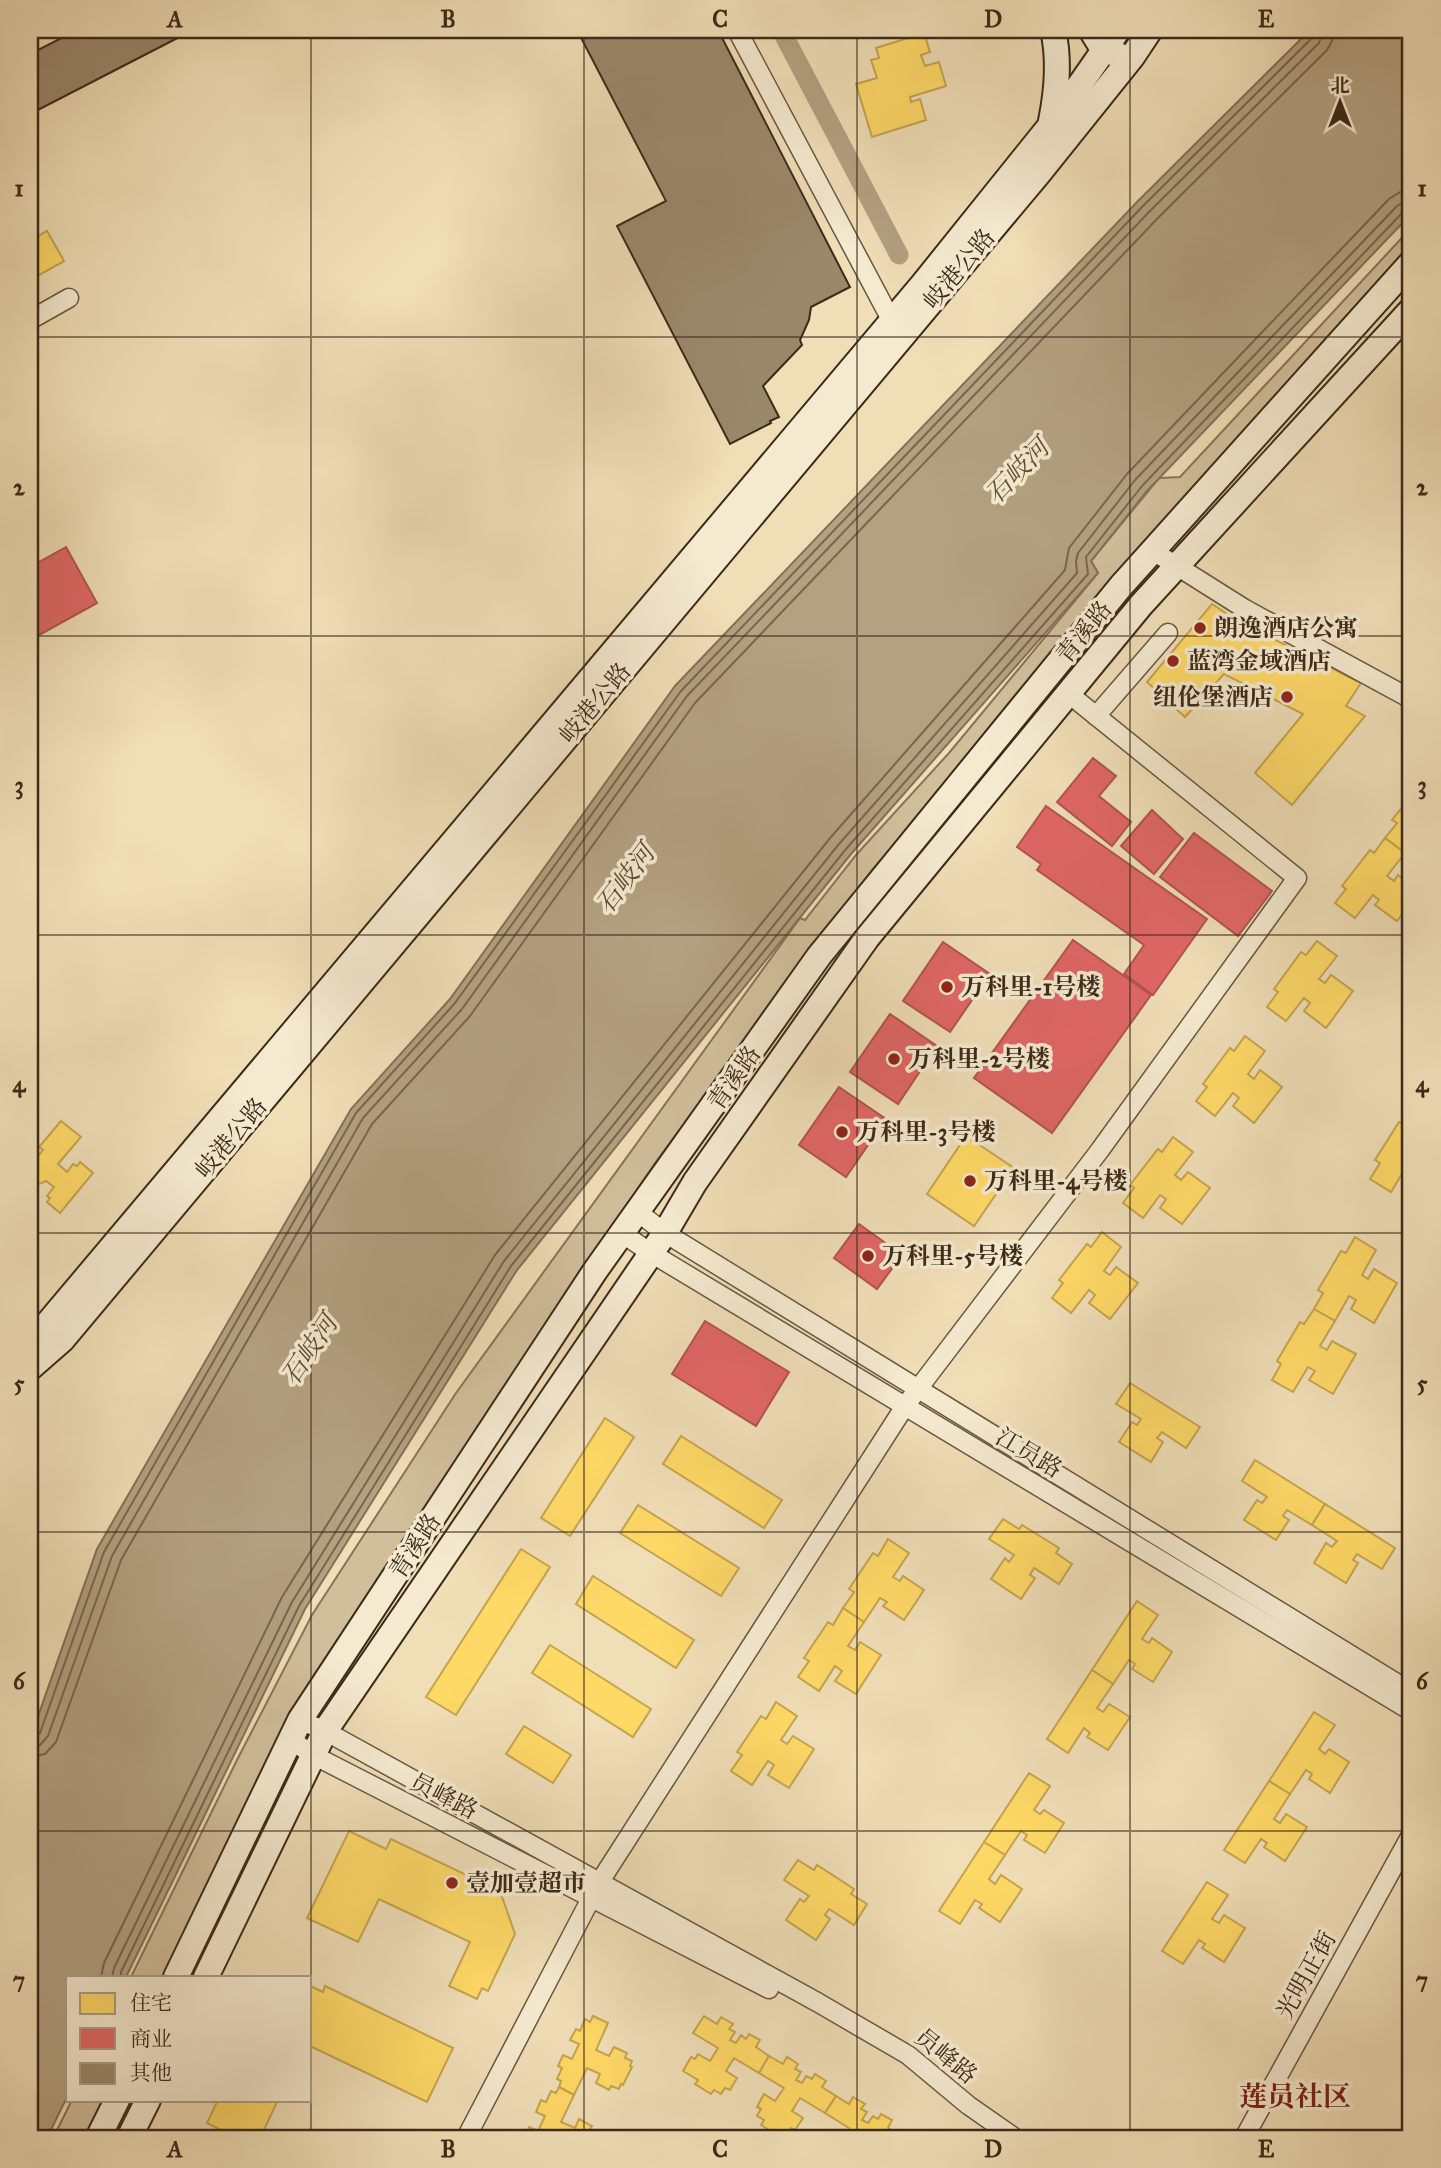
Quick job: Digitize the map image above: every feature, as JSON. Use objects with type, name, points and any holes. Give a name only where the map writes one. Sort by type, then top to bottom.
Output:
[{"type":"main road","points":[[1051,125],[1056,92],[1057,52],[1054,30]]},
{"type":"main road","name":"岐港公路","points":[[30,1368],[62,1340],[896,330],[1051,125],[1097,40],[1118,30]]},
{"type":"main road","points":[[1125,30],[1132,57]]},
{"type":"main road","name":"岐港公路","points":[[30,1338],[43,1328],[896,330],[1039,173],[1132,57],[1150,30]]},
{"type":"main road","points":[[1097,40],[1132,57]]},
{"type":"main road","name":"青溪路","points":[[176,1976],[296,1730],[595,1271],[639,1213],[819,956],[1112,597],[1411,263]]},
{"type":"main road","name":"青溪路","points":[[206,1976],[325,1731],[658,1243],[695,1182],[867,938],[1142,605],[1409,316]]},
{"type":"main road","points":[[98,2138],[116,2102]]},
{"type":"main road","points":[[130,2138],[147,2102]]},
{"type":"street","points":[[737,30],[896,330]]},
{"type":"street","points":[[1383,293],[1409,316]]},
{"type":"street","points":[[30,320],[69,298]]},
{"type":"street","points":[[1153,551],[1245,609],[1411,699]]},
{"type":"street","points":[[1097,716],[1168,633]]},
{"type":"street","points":[[466,2138],[594,1891],[905,1406],[1100,1150],[1297,878],[1069,694]]},
{"type":"street","name":"江员路","points":[[639,1213],[658,1243],[905,1406],[1411,1712]]},
{"type":"street","name":"江员路","points":[[623,1234],[658,1243],[919,1389],[1411,1692]]},
{"type":"street","name":"员峰路","points":[[296,1730],[325,1731],[594,1891]]},
{"type":"street","name":"员峰路","points":[[296,1730],[313,1755],[817,2002],[908,2055],[968,2105],[1015,2138]]},
{"type":"street","name":"光明正街","points":[[1244,2138],[1411,1835]]},
{"type":"shaded area","points":[[1411,228],[1411,256],[873,869],[655,1163],[498,1395],[336,1646],[166,1976],[131,1976],[237,1760],[312,1615],[456,1393],[800,918],[805,920],[856,855],[949,753],[1098,573],[1091,561],[1159,478],[1180,477]]},
{"type":"shaded area","points":[[71,2102],[104,2102],[87,2138],[53,2138]]},
{"type":"water","name":"石岐河","points":[[1310,30],[1411,30],[1411,214],[1147,491],[1091,561],[1098,573],[851,854],[517,1270],[305,1609],[126,1976],[66,1976],[66,2099],[47,2138],[30,2138],[30,1739],[97,1549],[351,1109],[450,999],[675,686],[1138,201]]},
{"type":"building: 住宅","points":[[924,33],[930,52],[921,55],[925,66],[939,62],[946,86],[910,97],[911,102],[920,99],[926,120],[872,137],[856,84],[877,78],[871,60],[879,58],[876,48]]},
{"type":"building: 住宅","points":[[47,231],[64,261],[30,280],[30,241]]},
{"type":"building: 住宅","points":[[1212,604],[1238,621],[1361,683],[1346,706],[1365,716],[1292,805],[1255,773],[1303,714],[1224,674],[1185,717],[1147,682]]},
{"type":"building: 住宅","points":[[1411,796],[1411,845],[1405,853],[1385,838],[1397,823],[1392,820]]},
{"type":"building: 住宅","points":[[1385,838],[1405,853],[1387,876],[1394,881],[1398,875],[1411,885],[1411,903],[1397,921],[1375,905],[1379,900],[1373,895],[1355,918],[1335,903],[1346,889],[1342,886],[1370,850],[1374,853]]},
{"type":"building: 住宅","points":[[1317,941],[1337,956],[1319,979],[1325,983],[1331,975],[1353,991],[1326,1028],[1304,1011],[1310,1003],[1304,998],[1286,1021],[1267,1007],[1278,992],[1274,989],[1301,952],[1306,955]]},
{"type":"building: 住宅","points":[[1245,1036],[1265,1051],[1248,1074],[1254,1079],[1260,1070],[1282,1087],[1254,1123],[1233,1106],[1239,1098],[1233,1093],[1215,1116],[1196,1101],[1207,1087],[1203,1084],[1230,1048],[1234,1051]]},
{"type":"building: 住宅","points":[[1411,1112],[1411,1170],[1406,1167],[1391,1192],[1370,1179],[1380,1163],[1375,1160],[1399,1122],[1404,1124]]},
{"type":"building: 住宅","points":[[61,1121],[81,1137],[58,1164],[67,1172],[73,1164],[77,1166],[80,1162],[93,1173],[60,1213],[47,1202],[50,1198],[47,1196],[54,1187],[46,1181],[30,1188],[30,1166],[43,1150],[39,1147]]},
{"type":"building: 住宅","name":"万科里-4号楼","points":[[966,1136],[1014,1168],[974,1226],[927,1194]]},
{"type":"building: 住宅","points":[[1173,1137],[1193,1152],[1175,1175],[1181,1180],[1188,1172],[1210,1188],[1182,1224],[1160,1208],[1166,1199],[1160,1195],[1143,1218],[1123,1203],[1134,1188],[1130,1185],[1158,1149],[1162,1152]]},
{"type":"building: 住宅","points":[[1102,1232],[1121,1247],[1104,1271],[1110,1275],[1116,1267],[1138,1283],[1110,1319],[1089,1303],[1095,1295],[1089,1290],[1071,1313],[1052,1298],[1063,1283],[1059,1280],[1087,1244],[1091,1247]]},
{"type":"building: 住宅","points":[[1355,1237],[1376,1250],[1362,1275],[1368,1279],[1374,1269],[1397,1283],[1374,1323],[1351,1309],[1356,1300],[1349,1296],[1335,1321],[1314,1309],[1323,1293],[1318,1290],[1341,1251],[1346,1253]]},
{"type":"building: 住宅","points":[[1314,1309],[1335,1321],[1320,1346],[1327,1350],[1332,1341],[1356,1354],[1333,1394],[1309,1380],[1315,1371],[1308,1367],[1293,1392],[1272,1380],[1281,1364],[1277,1361],[1300,1322],[1304,1324]]},
{"type":"building: 住宅","points":[[1130,1383],[1200,1427],[1186,1448],[1162,1432],[1157,1438],[1163,1442],[1151,1462],[1119,1442],[1132,1422],[1137,1425],[1141,1419],[1116,1404]]},
{"type":"building: 住宅","points":[[605,1418],[634,1437],[570,1536],[541,1518]]},
{"type":"building: 住宅","points":[[681,1436],[782,1500],[764,1528],[663,1464]]},
{"type":"building: 住宅","points":[[1255,1460],[1325,1504],[1312,1525],[1287,1510],[1283,1516],[1289,1520],[1276,1540],[1244,1520],[1257,1500],[1262,1503],[1267,1497],[1242,1481]]},
{"type":"building: 住宅","points":[[1325,1504],[1395,1548],[1382,1569],[1357,1554],[1353,1560],[1358,1563],[1346,1583],[1314,1563],[1326,1543],[1332,1547],[1337,1541],[1312,1525]]},
{"type":"building: 住宅","points":[[638,1505],[739,1568],[721,1596],[620,1533]]},
{"type":"building: 住宅","points":[[1003,1519],[1019,1529],[1022,1525],[1059,1548],[1056,1553],[1072,1564],[1059,1584],[1034,1568],[1030,1575],[1035,1578],[1021,1599],[991,1579],[1005,1558],[1009,1562],[1014,1555],[989,1539]]},
{"type":"building: 住宅","points":[[888,1539],[909,1553],[893,1577],[900,1581],[903,1576],[924,1590],[904,1620],[883,1606],[887,1602],[880,1598],[864,1622],[843,1608],[854,1592],[849,1589],[873,1553],[878,1556]]},
{"type":"building: 住宅","points":[[521,1549],[550,1567],[456,1715],[426,1697]]},
{"type":"building: 住宅","points":[[593,1576],[694,1640],[676,1668],[576,1604]]},
{"type":"building: 住宅","points":[[1137,1601],[1158,1615],[1142,1639],[1149,1643],[1152,1638],[1172,1652],[1153,1682],[1132,1669],[1135,1664],[1129,1660],[1113,1684],[1092,1670]]},
{"type":"building: 住宅","points":[[843,1608],[864,1622],[848,1646],[855,1650],[860,1642],[881,1655],[856,1694],[835,1681],[842,1671],[835,1666],[819,1691],[798,1677],[809,1661],[804,1658],[828,1622],[833,1625]]},
{"type":"building: 住宅","points":[[550,1645],[651,1709],[633,1737],[532,1673]]},
{"type":"building: 住宅","points":[[1092,1670],[1113,1684],[1097,1708],[1103,1712],[1109,1704],[1130,1717],[1108,1750],[1087,1737],[1090,1733],[1084,1728],[1068,1753],[1047,1739]]},
{"type":"building: 住宅","points":[[776,1702],[797,1716],[781,1740],[787,1744],[793,1736],[814,1749],[789,1788],[768,1775],[774,1765],[768,1761],[752,1785],[731,1771],[742,1755],[737,1752],[761,1716],[766,1719]]},
{"type":"building: 住宅","points":[[1314,1712],[1335,1725],[1319,1749],[1325,1754],[1329,1749],[1349,1762],[1330,1793],[1309,1779],[1312,1774],[1306,1770],[1290,1794],[1269,1781]]},
{"type":"building: 住宅","points":[[524,1726],[571,1755],[553,1783],[506,1754]]},
{"type":"building: 住宅","points":[[1029,1773],[1050,1786],[1034,1810],[1040,1814],[1044,1810],[1064,1823],[1045,1853],[1024,1840],[1027,1835],[1021,1831],[1005,1855],[984,1842]]},
{"type":"building: 住宅","points":[[1269,1781],[1290,1794],[1274,1819],[1280,1823],[1286,1814],[1307,1827],[1285,1861],[1264,1847],[1267,1843],[1261,1839],[1245,1863],[1224,1850]]},
{"type":"building: 住宅","points":[[349,1831],[386,1849],[391,1839],[500,1891],[515,1934],[488,1991],[482,1988],[477,1999],[449,1986],[470,1942],[379,1899],[358,1942],[307,1918]]},
{"type":"building: 住宅","points":[[984,1842],[1005,1855],[989,1879],[995,1884],[1001,1875],[1022,1889],[1000,1922],[979,1908],[982,1904],[975,1900],[960,1924],[939,1911]]},
{"type":"building: 住宅","points":[[798,1860],[814,1870],[817,1865],[854,1889],[851,1894],[867,1904],[854,1925],[829,1909],[825,1915],[830,1919],[816,1940],[786,1920],[800,1899],[804,1902],[809,1896],[784,1880]]},
{"type":"building: 住宅","points":[[1207,1882],[1228,1895],[1212,1919],[1219,1923],[1224,1915],[1245,1928],[1224,1962],[1202,1948],[1205,1944],[1199,1940],[1183,1964],[1162,1951]]},
{"type":"building: 住宅","points":[[325,1986],[453,2048],[427,2102],[312,2047],[312,1987],[323,1992]]},
{"type":"building: 住宅","points":[[593,2016],[608,2023],[596,2050],[609,2056],[614,2047],[627,2053],[625,2058],[632,2061],[632,2067],[619,2089],[611,2086],[609,2090],[596,2083],[600,2074],[587,2068],[574,2095],[559,2087],[561,2081],[557,2079],[562,2068],[558,2066],[563,2055],[572,2059],[579,2044],[570,2040],[576,2029],[580,2031],[585,2019],[590,2022]]},
{"type":"building: 住宅","points":[[704,2016],[717,2024],[721,2017],[733,2024],[729,2029],[735,2032],[730,2040],[736,2043],[741,2035],[746,2039],[749,2034],[760,2040],[756,2047],[769,2056],[759,2073],[734,2058],[726,2071],[737,2078],[730,2090],[725,2088],[721,2094],[714,2090],[711,2094],[695,2084],[698,2080],[683,2071],[691,2057],[695,2059],[698,2054],[710,2061],[718,2048],[693,2033]]},
{"type":"building: 住宅","points":[[769,2056],[783,2064],[787,2057],[798,2064],[795,2069],[801,2072],[796,2080],[802,2083],[806,2076],[812,2079],[815,2074],[826,2081],[822,2087],[836,2096],[825,2113],[800,2098],[792,2111],[803,2118],[795,2130],[791,2128],[787,2134],[780,2130],[778,2135],[761,2125],[764,2120],[757,2116],[761,2109],[757,2107],[764,2094],[775,2101],[784,2088],[759,2073]]},
{"type":"building: 住宅","points":[[559,2087],[574,2095],[561,2122],[575,2128],[579,2119],[592,2126],[590,2129],[598,2133],[597,2138],[524,2138],[529,2127],[538,2131],[545,2116],[536,2112],[541,2100],[546,2102],[551,2091],[556,2093]]},
{"type":"building: 住宅","points":[[836,2096],[849,2104],[853,2097],[865,2104],[861,2109],[867,2112],[862,2120],[868,2123],[873,2116],[878,2119],[881,2114],[892,2120],[888,2128],[901,2136],[900,2138],[843,2138],[849,2128],[825,2113]]},
{"type":"building: 住宅","points":[[217,2102],[277,2102],[260,2138],[219,2138],[223,2131],[207,2123]]},
{"type":"building: 商业","points":[[66,547],[97,603],[30,640],[30,567]]},
{"type":"building: 商业","points":[[1093,758],[1116,776],[1099,796],[1131,822],[1112,846],[1057,802]]},
{"type":"building: 商业","points":[[1046,806],[1207,919],[1153,995],[1124,974],[1144,945],[1037,870],[1041,864],[1017,847]]},
{"type":"building: 商业","points":[[1152,810],[1183,839],[1154,874],[1121,846]]},
{"type":"building: 商业","points":[[1194,833],[1272,891],[1238,936],[1160,877]]},
{"type":"building: 商业","points":[[1073,940],[1151,995],[1052,1133],[974,1078]]},
{"type":"building: 商业","name":"万科里-1号楼","points":[[943,942],[990,974],[950,1032],[903,1001]]},
{"type":"building: 商业","name":"万科里-2号楼","points":[[890,1014],[937,1046],[898,1104],[850,1072]]},
{"type":"building: 商业","name":"万科里-3号楼","points":[[839,1087],[886,1119],[846,1177],[799,1145]]},
{"type":"building: 商业","name":"万科里-5号楼","points":[[859,1224],[902,1255],[877,1289],[834,1258]]},
{"type":"building: 商业","points":[[705,1321],[789,1372],[756,1426],[672,1374]]},
{"type":"building: 其他","points":[[77,30],[193,30],[30,114],[30,54]]},
{"type":"building: 其他","points":[[577,30],[718,30],[850,287],[811,307],[809,320],[800,340],[802,345],[763,386],[779,417],[730,444],[617,226],[666,201]]},
{"type":"building: 其他","points":[[30,1458],[35,1462],[30,1481]]},
{"type":"waterway","points":[[781,30],[899,255]]},
{"type":"place","name":"朗逸酒店公寓","points":[[1200,628]]},
{"type":"place","name":"蓝湾金域酒店","points":[[1173,661]]},
{"type":"place","name":"纽伦堡酒店","points":[[1287,697]]},
{"type":"place","name":"万科里-1号楼","points":[[947,987]]},
{"type":"place","name":"万科里-2号楼","points":[[894,1059]]},
{"type":"place","name":"万科里-3号楼","points":[[842,1132]]},
{"type":"place","name":"万科里-4号楼","points":[[970,1181]]},
{"type":"place","name":"万科里-5号楼","points":[[868,1256]]},
{"type":"place","name":"壹加壹超市","points":[[452,1883]]},
{"type":"district","name":"莲员社区","points":[[1295,2096]]}]
